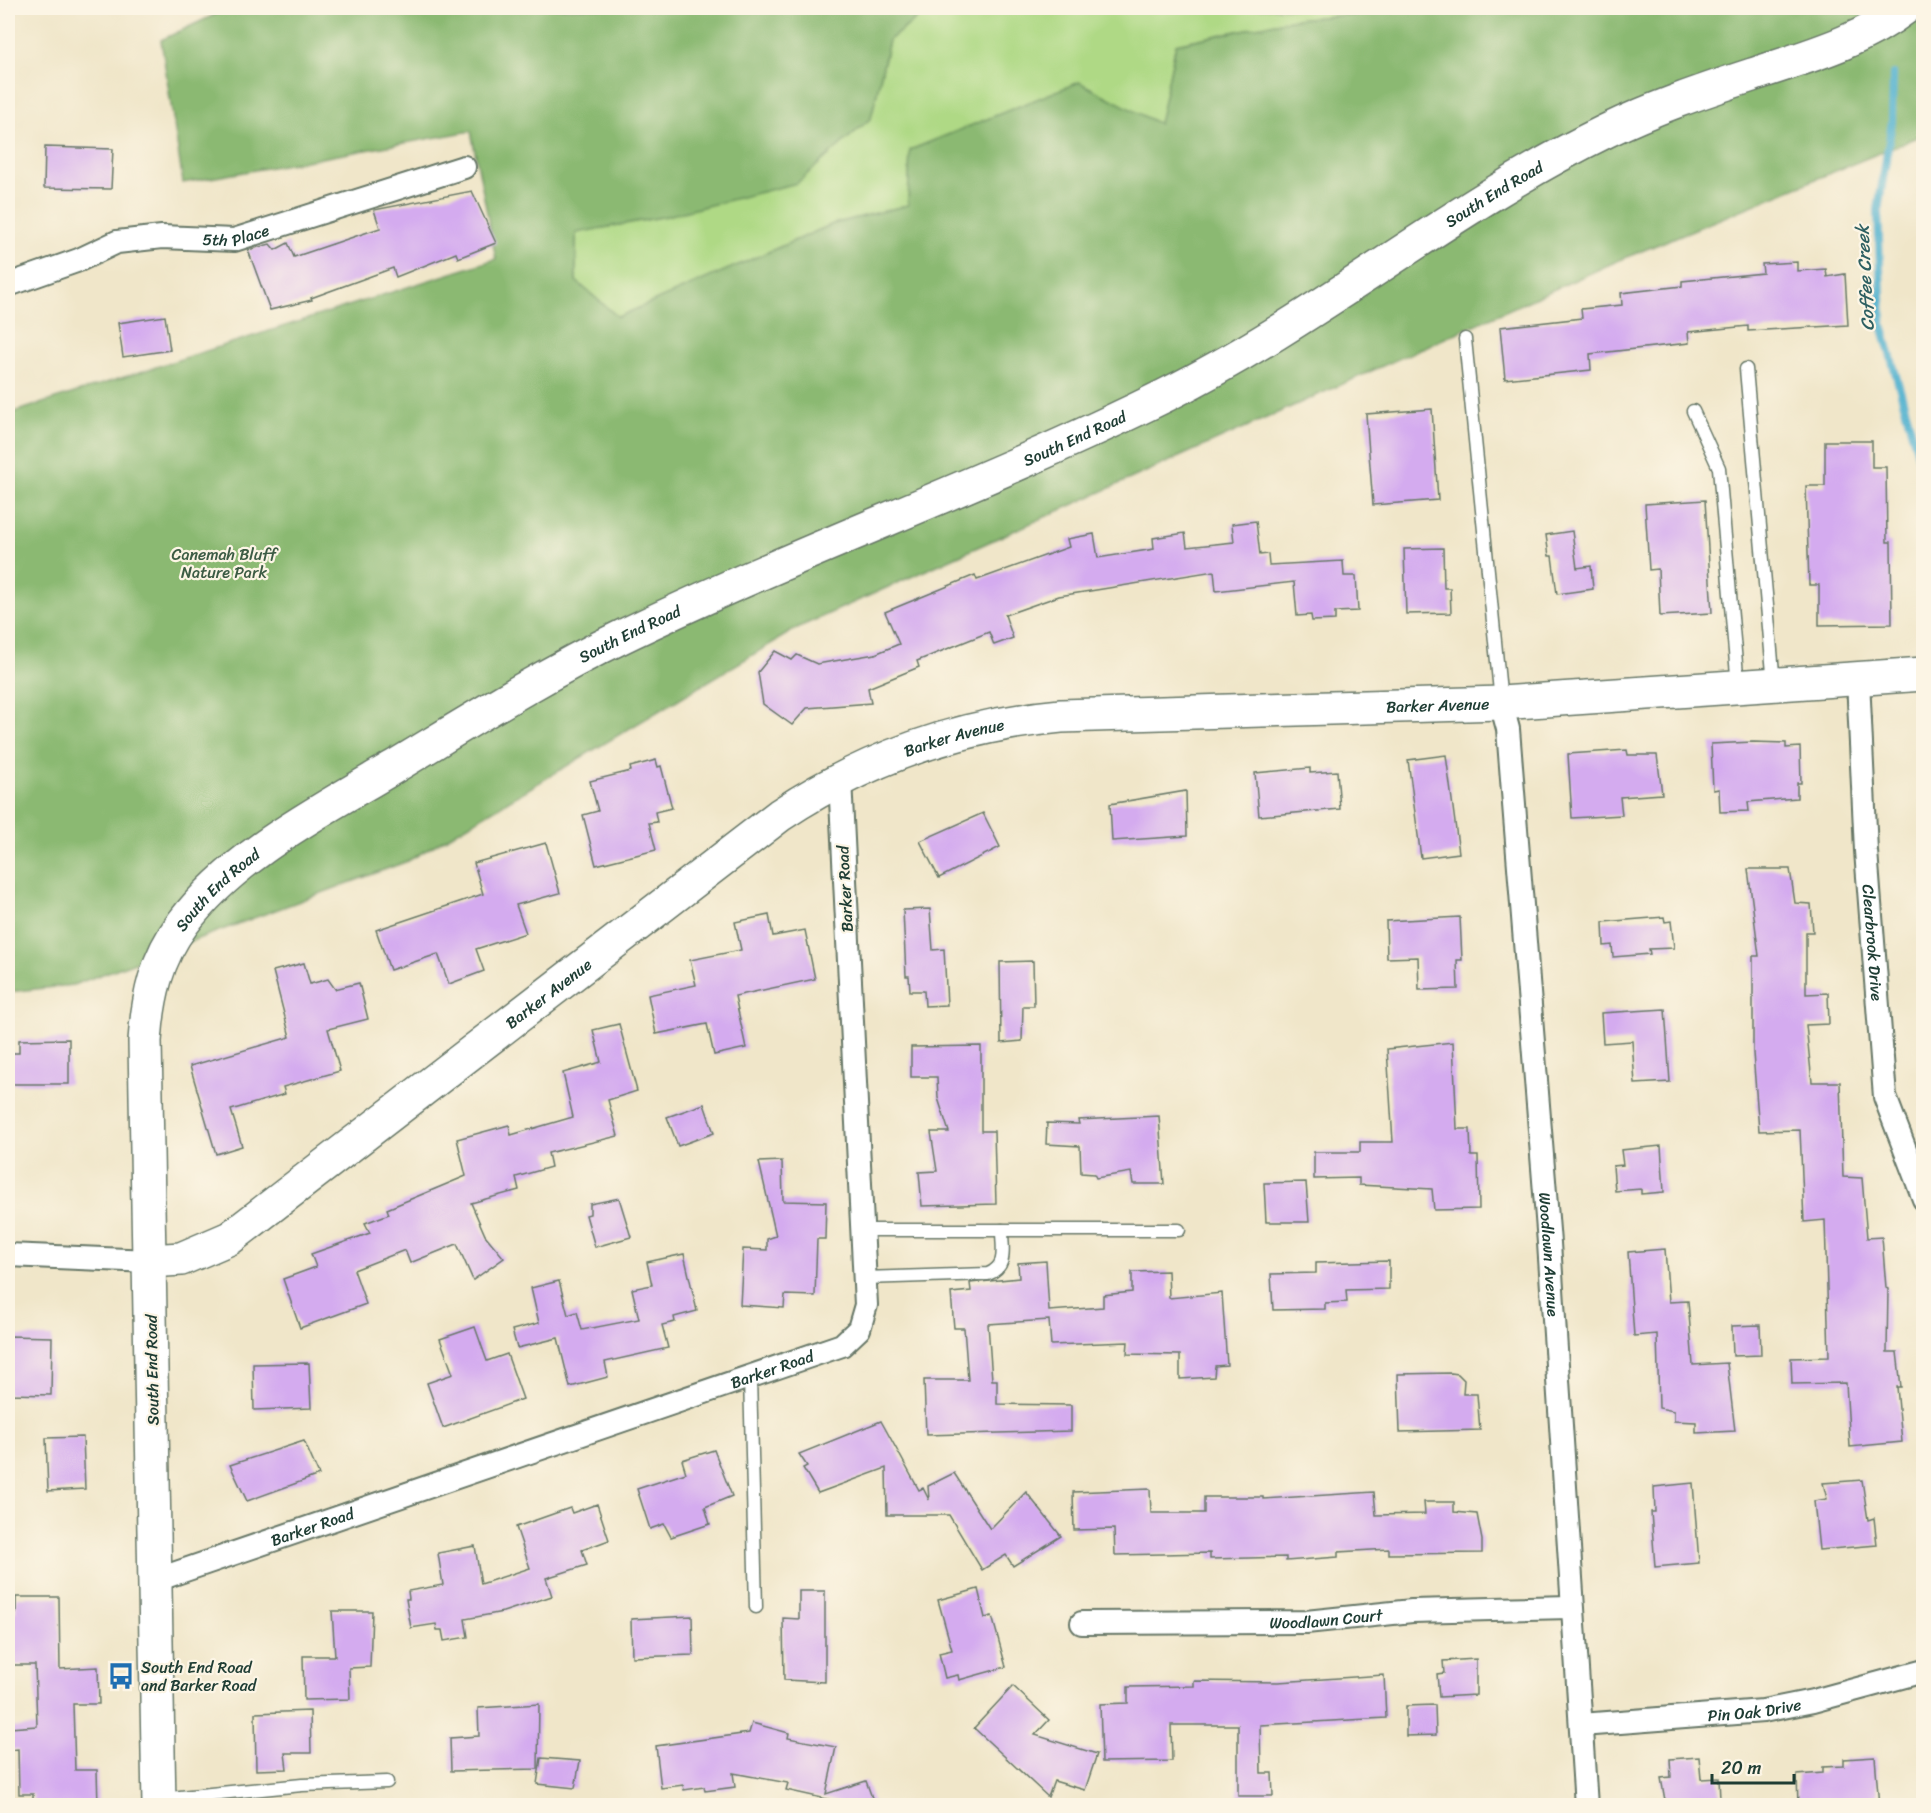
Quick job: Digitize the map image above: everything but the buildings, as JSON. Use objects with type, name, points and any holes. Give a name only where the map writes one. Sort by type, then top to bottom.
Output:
[{"type":"main road","name":"South End Road","points":[[159,1802],[145,1041],[155,974],[166,948],[196,907],[224,879],[261,850],[506,700],[614,640],[793,558],[1106,423],[1189,383],[1338,293],[1494,193],[1598,135],[1668,104],[1842,44],[1873,30],[1905,8]]},
{"type":"main road","name":"Barker Avenue","points":[[150,1261],[181,1259],[230,1238],[735,847],[805,798],[840,779],[924,744],[985,727],[1039,718],[1501,703],[1923,674]]},
{"type":"street","name":"5th Place","points":[[8,285],[79,260],[117,242],[162,237],[234,240],[464,167]]},
{"type":"street","name":"Clearbrook Drive","points":[[1858,679],[1866,851],[1885,1097],[1923,1199]]},
{"type":"street","name":"Woodlawn Avenue","points":[[1501,703],[1509,741],[1549,1243],[1586,1806]]},
{"type":"street","name":"Barker Road","points":[[156,1580],[842,1345],[859,1329],[866,1305],[840,779]]},
{"type":"street","points":[[8,1255],[150,1261]]},
{"type":"street","name":"Woodlawn Court","points":[[1082,1623],[1306,1622],[1412,1611],[1572,1607]]},
{"type":"street","name":"Pin Oak Drive","points":[[1581,1725],[1763,1711],[1813,1701],[1923,1671]]},
{"type":"lane","points":[[1465,339],[1501,703]]},
{"type":"lane","points":[[1746,369],[1774,685]]},
{"type":"lane","points":[[1693,411],[1719,468],[1738,688]]},
{"type":"lane","points":[[862,1230],[1179,1230]]},
{"type":"lane","points":[[864,1278],[988,1274],[998,1270],[1002,1265],[1002,1230]]},
{"type":"lane","points":[[750,1377],[756,1607]]},
{"type":"lane","points":[[159,1802],[302,1785],[387,1782]]},
{"type":"green space","name":"Canemah Bluff Nature Park","points":[[229,8],[931,8],[889,40],[871,118],[797,183],[667,216],[576,233],[576,281],[618,317],[833,224],[908,205],[910,150],[1079,82],[1159,124],[1176,44],[1295,19],[1361,14],[1369,8],[1923,8],[1923,135],[1615,262],[799,627],[408,861],[73,985],[8,992],[8,414],[496,259],[471,131],[183,183],[161,40]]},
{"type":"green space","points":[[931,8],[1369,8],[1361,14],[1295,19],[1176,44],[1159,125],[1079,82],[910,150],[908,205],[833,224],[618,317],[576,281],[576,233],[667,216],[871,118],[889,40]]},
{"type":"waterway","name":"Coffee Creek","points":[[1893,74],[1892,122],[1878,210],[1882,325],[1924,476]]},
{"type":"place","name":"South End Road and Barker Road","points":[[121,1676]]}]
